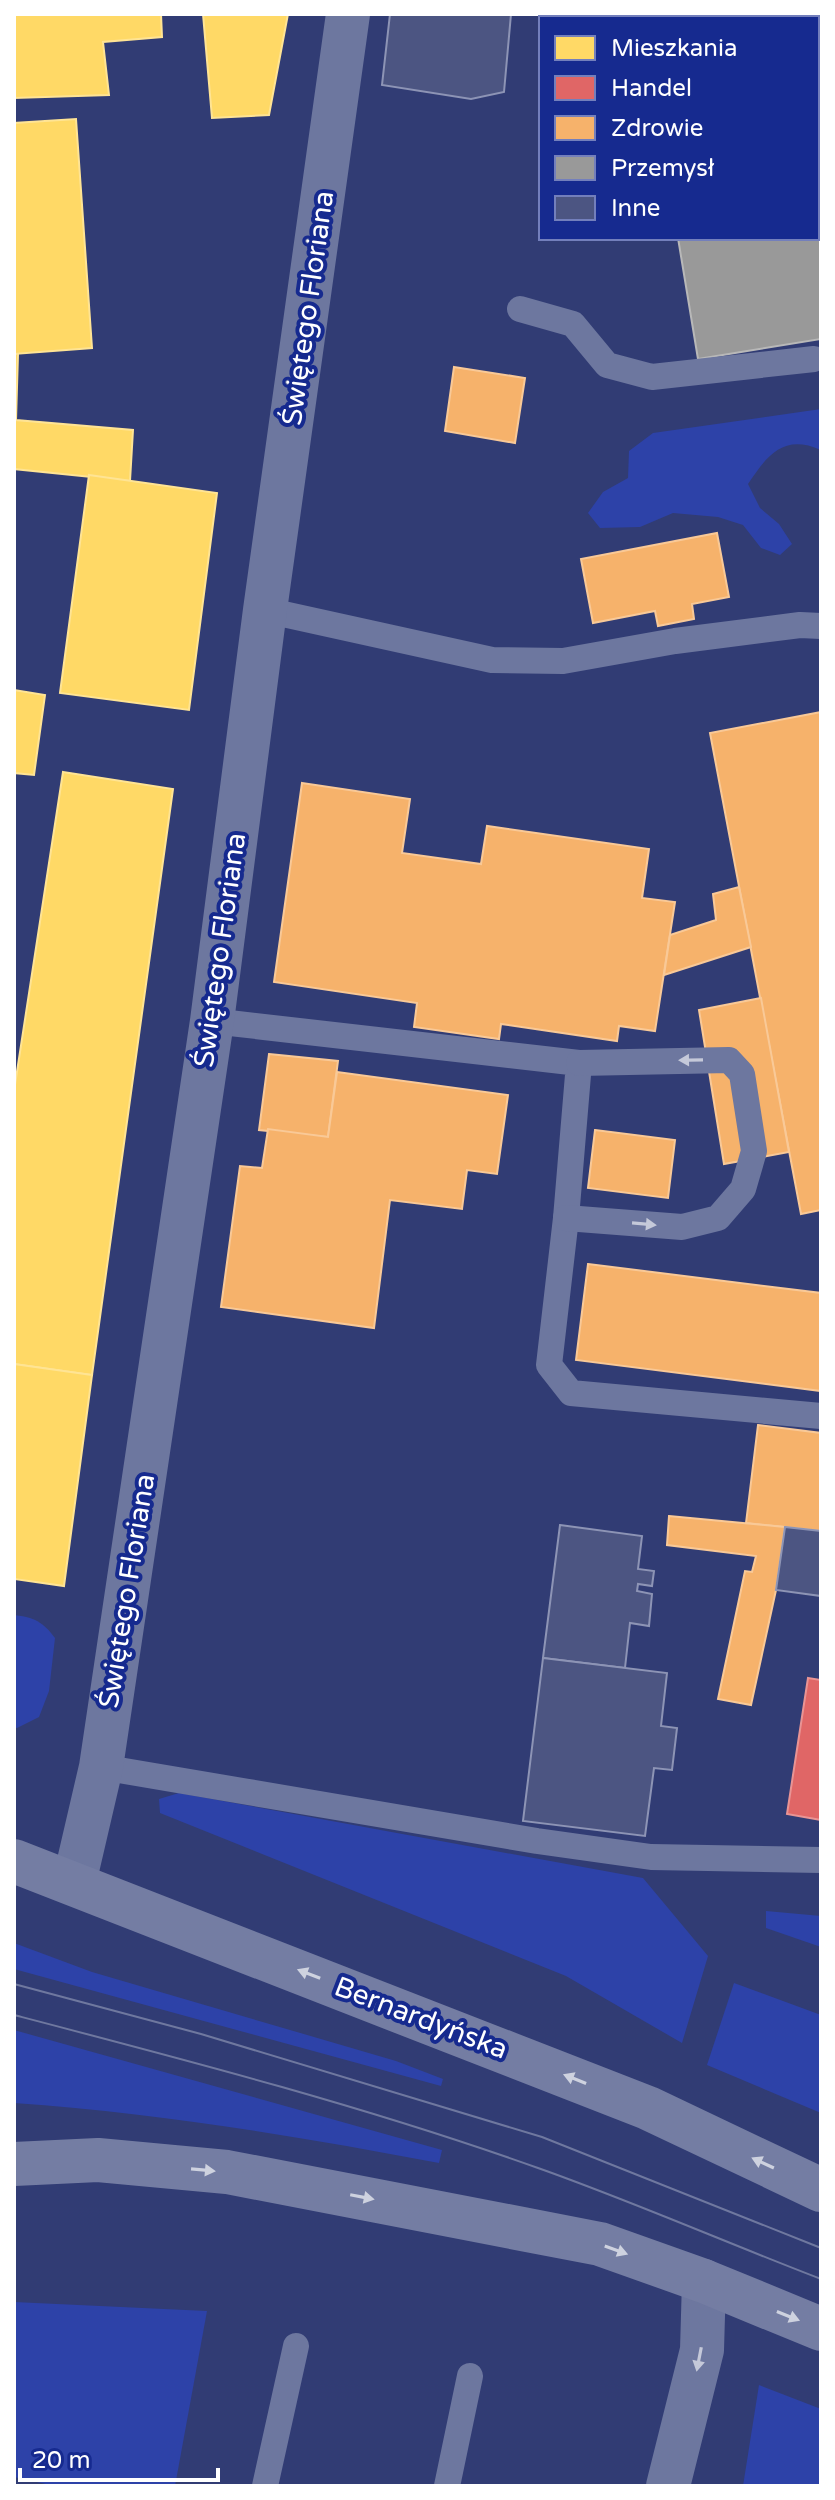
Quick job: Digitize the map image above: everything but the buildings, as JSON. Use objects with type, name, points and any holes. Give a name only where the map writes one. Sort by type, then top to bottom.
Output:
[{"type":"main road","name":"Bernardyńska","points":[[14,1861],[648,2108],[821,2190]]},
{"type":"main road","points":[[14,2164],[98,2160],[227,2172],[600,2244],[704,2281],[821,2329]]},
{"type":"street","name":"Świętego Floriana","points":[[74,1883],[101,1767],[212,1021],[265,610],[348,14]]},
{"type":"street","points":[[668,2486],[702,2350],[704,2281]]},
{"type":"lane","points":[[520,309],[573,324],[607,365],[652,377],[814,359]]},
{"type":"lane","points":[[265,610],[492,660],[563,661],[675,641],[800,625],[821,626]]},
{"type":"lane","points":[[212,1021],[579,1063],[729,1060],[742,1074],[754,1151],[743,1189],[718,1218],[682,1227],[566,1218]]},
{"type":"lane","points":[[579,1063],[549,1365],[571,1393],[821,1416]]},
{"type":"lane","points":[[101,1767],[637,1855],[821,1860]]},
{"type":"lane","points":[[265,2486],[296,2346]]},
{"type":"lane","points":[[447,2486],[470,2376]]},
{"type":"shaded area","points":[[821,409],[821,450],[797,444],[778,450],[748,484],[760,508],[779,524],[792,544],[780,555],[761,548],[743,525],[718,517],[673,513],[640,527],[600,528],[588,513],[603,492],[628,478],[629,451],[653,433]]},
{"type":"shaded area","points":[[14,1615],[38,1621],[55,1638],[49,1691],[39,1717],[17,1728],[14,1727]]},
{"type":"shaded area","points":[[179,1793],[643,1878],[708,1956],[682,2043],[566,1976],[160,1813],[159,1799]]},
{"type":"shaded area","points":[[766,1911],[821,1916],[821,1947],[766,1928]]},
{"type":"shaded area","points":[[14,1943],[92,1972],[396,2061],[443,2079],[441,2086],[14,1969]]},
{"type":"shaded area","points":[[734,1983],[821,2015],[821,2113],[707,2065]]},
{"type":"shaded area","points":[[14,2030],[442,2150],[439,2163],[227,2127],[14,2103]]},
{"type":"shaded area","points":[[14,2302],[207,2311],[175,2486],[55,2486],[14,2477]]},
{"type":"shaded area","points":[[759,2385],[821,2409],[821,2486],[743,2486]]},
{"type":"tram line","points":[[14,1984],[201,2034],[542,2137],[821,2248]]},
{"type":"tram line","points":[[14,2015],[278,2086],[474,2146],[610,2195],[821,2279]]}]
